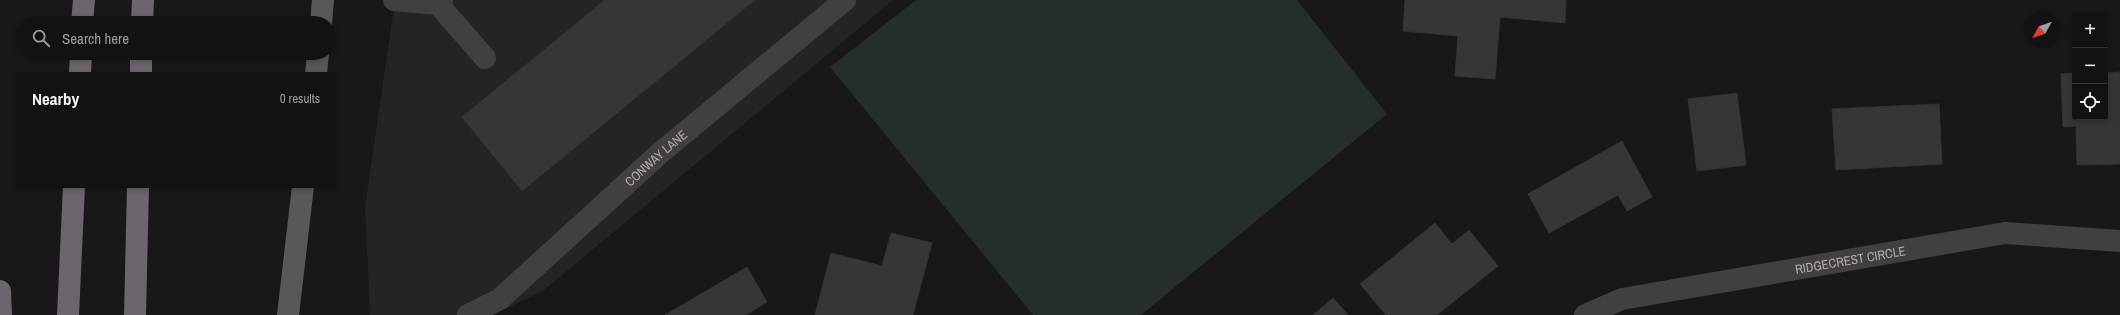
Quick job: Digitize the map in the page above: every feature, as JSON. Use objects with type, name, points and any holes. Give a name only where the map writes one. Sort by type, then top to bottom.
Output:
[{"type":"highway","points":[[83,16],[84,0]]},
{"type":"highway","points":[[142,16],[143,0]]},
{"type":"highway","points":[[80,72],[81,60]]},
{"type":"highway","points":[[141,60],[141,72]]},
{"type":"highway","points":[[68,315],[74,188]]},
{"type":"highway","points":[[135,315],[138,188]]},
{"type":"highway","points":[[0,291],[1,315]]},
{"type":"main road","points":[[322,16],[323,0]]},
{"type":"main road","points":[[316,72],[317,60]]},
{"type":"main road","points":[[288,315],[303,188]]},
{"type":"street","points":[[394,0],[440,1],[485,58]]},
{"type":"street","name":"CONWAY LANE","points":[[468,315],[500,299],[658,154],[845,0]]},
{"type":"street","name":"RIDGECREST CIRCLE","points":[[1585,315],[1622,299],[2005,233],[2120,242]]},
{"type":"shaded area","points":[[395,0],[893,0],[543,291],[492,315],[370,315],[365,207]]},
{"type":"shaded area","points":[[916,0],[1297,0],[1387,114],[1141,315],[1033,315],[830,67]]},
{"type":"building","points":[[605,0],[755,0],[522,191],[462,117]]},
{"type":"building","points":[[1405,0],[1566,0],[1565,23],[1500,17],[1495,79],[1455,76],[1458,36],[1403,31]]},
{"type":"building","points":[[2120,72],[2120,164],[2077,165],[2076,126],[2063,127],[2061,74],[2072,73],[2072,120],[2108,120],[2108,73]]},
{"type":"building","points":[[1737,93],[1746,165],[1697,171],[1688,99]]},
{"type":"building","points":[[1939,104],[1942,164],[1836,170],[1832,109]]},
{"type":"building","points":[[1622,141],[1652,197],[1627,211],[1618,195],[1549,233],[1528,194]]},
{"type":"building","points":[[1435,223],[1452,244],[1469,230],[1498,266],[1437,315],[1386,315],[1360,284]]},
{"type":"building","points":[[891,233],[932,243],[913,315],[815,315],[831,253],[882,266]]},
{"type":"building","points":[[747,267],[767,302],[746,315],[665,315]]},
{"type":"building","points":[[1333,298],[1348,315],[1313,315]]}]
